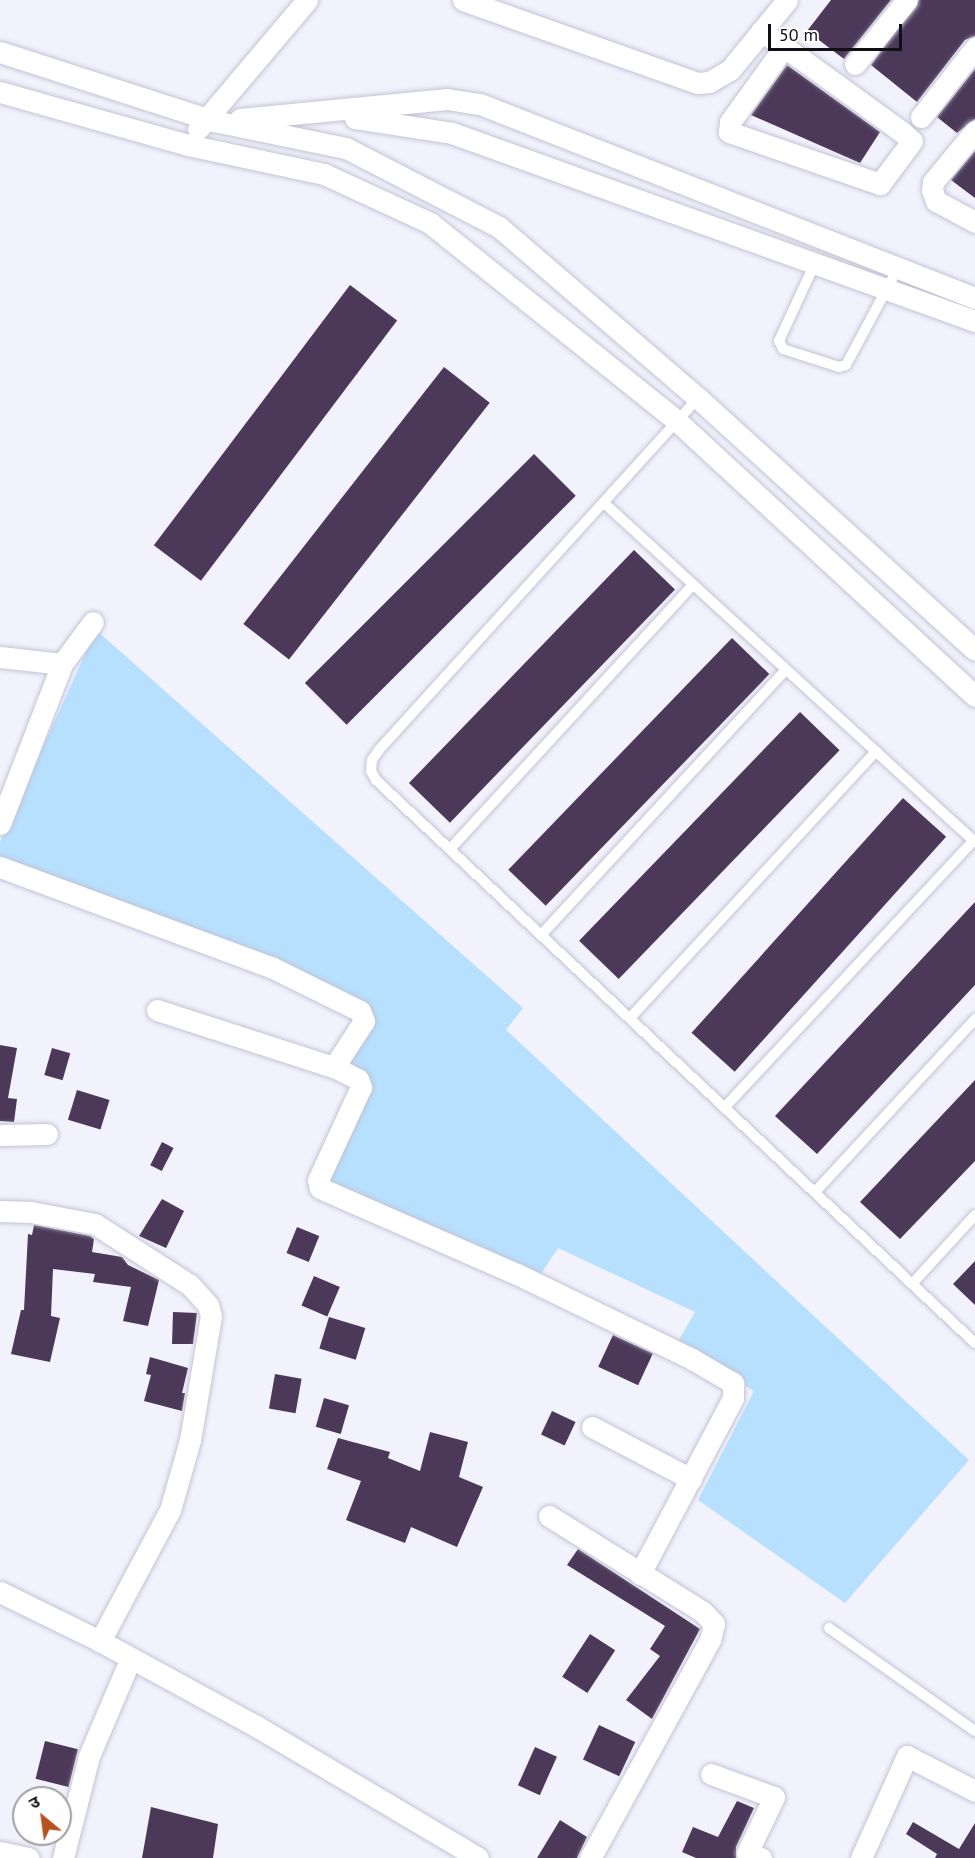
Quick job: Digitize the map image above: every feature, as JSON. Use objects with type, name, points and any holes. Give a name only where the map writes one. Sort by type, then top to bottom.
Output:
[{"type":"street","points":[[188,145],[307,0]]},
{"type":"street","points":[[463,0],[698,83],[709,82],[730,70],[787,0]]},
{"type":"street","points":[[855,64],[907,0]]},
{"type":"street","points":[[761,31],[784,47],[912,141],[880,184],[729,132],[730,122],[784,47]]},
{"type":"street","points":[[921,117],[975,48]]},
{"type":"street","points":[[0,52],[210,120],[346,148],[499,227],[698,398],[975,650]]},
{"type":"street","points":[[0,92],[188,145],[324,174],[430,223],[678,422],[975,696]]},
{"type":"street","points":[[210,120],[355,113],[447,99],[480,104],[893,279],[975,321]]},
{"type":"street","points":[[324,174],[346,148],[355,113]]},
{"type":"street","points":[[355,113],[452,133],[815,263],[975,298]]},
{"type":"street","points":[[975,131],[933,182],[932,190],[936,201],[975,222]]},
{"type":"street","points":[[0,824],[6,795],[62,664],[93,622]]},
{"type":"street","points":[[0,657],[62,664]]},
{"type":"street","points":[[0,867],[271,967],[360,1011],[364,1021],[334,1067]]},
{"type":"street","points":[[157,1010],[334,1067],[358,1079],[361,1087],[318,1180],[320,1188],[517,1275],[692,1359],[733,1383],[733,1398],[640,1574]]},
{"type":"street","points":[[0,1135],[47,1134]]},
{"type":"street","points":[[0,1211],[32,1212],[95,1224],[190,1285],[208,1305],[211,1316],[190,1440],[170,1510],[100,1641]]},
{"type":"street","points":[[592,1427],[692,1479]]},
{"type":"street","points":[[549,1516],[703,1612],[714,1624],[710,1640],[590,1858]]},
{"type":"street","points":[[0,1592],[100,1641],[130,1660],[256,1726],[478,1858]]},
{"type":"street","points":[[63,1858],[89,1756],[130,1660]]},
{"type":"street","points":[[861,1858],[908,1756],[975,1791]]},
{"type":"street","points":[[711,1774],[774,1797],[747,1853],[761,1858]]},
{"type":"street","points":[[0,1852],[28,1858]]},
{"type":"lane","points":[[815,263],[779,341],[783,349],[843,368],[893,279]]},
{"type":"lane","points":[[698,398],[372,760],[376,780],[451,848],[975,1343]]},
{"type":"lane","points":[[604,503],[974,841],[725,1107]]},
{"type":"lane","points":[[451,848],[693,585]]},
{"type":"lane","points":[[542,934],[786,670]]},
{"type":"lane","points":[[630,1017],[876,752]]},
{"type":"lane","points":[[815,1192],[975,1019]]},
{"type":"lane","points":[[912,1284],[975,1215]]},
{"type":"lane","points":[[829,1628],[975,1731]]},
{"type":"water","points":[[96,630],[523,1008],[506,1030],[969,1460],[845,1603],[698,1500],[754,1391],[676,1345],[695,1312],[558,1248],[537,1280],[309,1188],[364,1073],[330,1063],[355,1023],[321,999],[0,868],[0,842]]},
{"type":"building","points":[[831,0],[891,0],[844,59],[807,31]]},
{"type":"building","points":[[919,0],[975,0],[975,36],[965,40],[917,102],[871,65]]},
{"type":"building","points":[[787,65],[880,132],[860,163],[751,115]]},
{"type":"building","points":[[975,69],[975,119],[957,133],[937,117]]},
{"type":"building","points":[[975,151],[975,198],[951,180]]},
{"type":"building","points":[[350,285],[397,321],[201,581],[154,545]]},
{"type":"building","points":[[444,367],[490,403],[289,660],[243,624]]},
{"type":"building","points":[[534,454],[576,496],[347,725],[305,683]]},
{"type":"building","points":[[634,550],[675,590],[450,823],[409,783]]},
{"type":"building","points":[[732,638],[769,674],[546,906],[508,870]]},
{"type":"building","points":[[800,712],[840,750],[619,979],[579,941]]},
{"type":"building","points":[[903,798],[946,837],[735,1072],[692,1033]]},
{"type":"building","points":[[975,902],[975,985],[817,1154],[775,1116]]},
{"type":"building","points":[[0,1045],[17,1048],[8,1098],[17,1099],[14,1122],[0,1121]]},
{"type":"building","points":[[52,1048],[70,1053],[63,1080],[44,1075]]},
{"type":"building","points":[[975,1080],[975,1161],[900,1239],[860,1202]]},
{"type":"building","points":[[77,1090],[110,1100],[100,1130],[68,1120]]},
{"type":"building","points":[[162,1142],[174,1148],[162,1171],[150,1165]]},
{"type":"building","points":[[162,1199],[184,1211],[166,1248],[139,1236]]},
{"type":"building","points":[[34,1225],[90,1236],[94,1239],[92,1252],[122,1257],[128,1265],[159,1280],[148,1326],[123,1321],[131,1287],[93,1282],[95,1274],[53,1269],[51,1316],[60,1318],[50,1362],[11,1354],[21,1310],[24,1310],[28,1234],[32,1235]]},
{"type":"building","points":[[297,1227],[319,1236],[309,1262],[287,1253]]},
{"type":"building","points":[[975,1261],[975,1305],[953,1284]]},
{"type":"building","points":[[314,1276],[340,1287],[327,1316],[301,1305]]},
{"type":"building","points":[[173,1312],[197,1313],[193,1344],[172,1344]]},
{"type":"building","points":[[329,1317],[365,1328],[356,1360],[319,1349]]},
{"type":"building","points":[[613,1335],[653,1354],[638,1385],[598,1367]]},
{"type":"building","points":[[150,1357],[188,1368],[182,1393],[185,1393],[182,1411],[144,1401],[151,1375],[146,1374]]},
{"type":"building","points":[[275,1374],[302,1379],[296,1413],[269,1408]]},
{"type":"building","points":[[324,1398],[349,1405],[341,1434],[316,1427]]},
{"type":"building","points":[[552,1411],[576,1422],[565,1446],[541,1435]]},
{"type":"building","points":[[430,1432],[468,1442],[459,1477],[483,1487],[457,1547],[411,1527],[405,1543],[346,1520],[361,1481],[327,1469],[338,1438],[390,1452],[388,1458],[420,1471]]},
{"type":"building","points":[[578,1549],[700,1629],[652,1719],[626,1700],[660,1656],[650,1649],[665,1626],[567,1565]]},
{"type":"building","points":[[590,1634],[615,1650],[587,1693],[562,1677]]},
{"type":"building","points":[[599,1725],[635,1742],[619,1776],[583,1759]]},
{"type":"building","points":[[45,1741],[78,1749],[69,1786],[36,1779]]},
{"type":"building","points":[[535,1747],[557,1757],[540,1795],[518,1785]]},
{"type":"building","points":[[737,1801],[754,1808],[736,1847],[736,1858],[696,1858],[682,1852],[693,1827],[718,1837]]},
{"type":"building","points":[[151,1807],[218,1824],[213,1858],[142,1858]]},
{"type":"building","points":[[560,1820],[587,1837],[577,1858],[537,1858]]},
{"type":"building","points":[[913,1822],[959,1849],[975,1823],[975,1858],[935,1858],[937,1854],[906,1834]]}]
